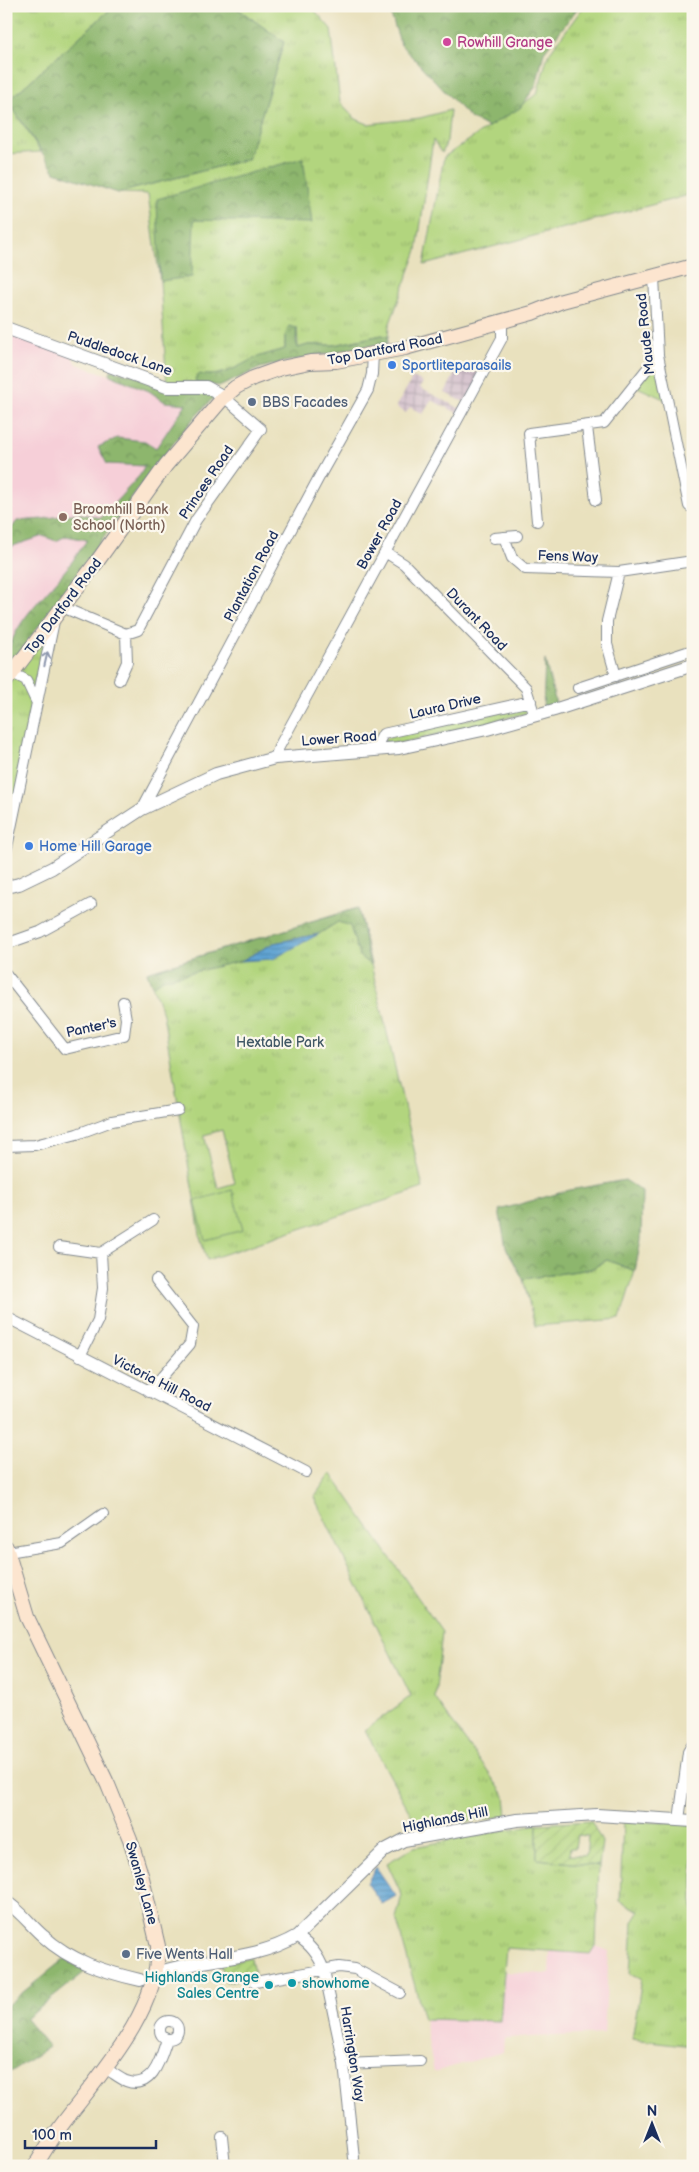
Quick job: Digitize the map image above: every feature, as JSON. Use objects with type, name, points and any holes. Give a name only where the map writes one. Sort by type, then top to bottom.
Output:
[{"type":"main road","name":"Top Dartford Road","points":[[9,677],[157,476],[224,397],[236,387],[253,378],[281,368],[310,362],[336,361],[405,348],[502,321],[562,301],[693,266]]},
{"type":"main road","name":"Swanley Lane","points":[[7,1550],[27,1617],[108,1785],[130,1839],[155,1927],[158,1957],[145,2001],[127,2040],[57,2131],[35,2166]]},
{"type":"street","name":"Maude Road","points":[[654,277],[658,355],[689,506]]},
{"type":"street","name":"Bower Road","points":[[275,758],[279,747],[502,338],[502,321]]},
{"type":"street","name":"Puddledock Lane","points":[[6,328],[167,388],[206,387],[224,397]]},
{"type":"street","name":"Plantation Road","points":[[142,809],[318,479],[368,390],[372,374],[373,354]]},
{"type":"street","points":[[537,521],[529,432],[604,424],[658,355]]},
{"type":"street","name":"Princes Road","points":[[126,634],[138,630],[196,520],[261,429],[224,397]]},
{"type":"street","points":[[588,427],[596,500]]},
{"type":"street","name":"Fens Way","points":[[516,536],[499,538],[512,558],[525,569],[619,572],[693,560]]},
{"type":"street","name":"Durant Road","points":[[385,552],[404,564],[526,688],[536,716]]},
{"type":"street","points":[[616,676],[607,644],[607,621],[619,572]]},
{"type":"street","points":[[6,852],[36,702],[59,611],[126,634],[127,662],[120,680]]},
{"type":"street","points":[[578,688],[693,650]]},
{"type":"street","name":"Lower Road","points":[[6,886],[35,877],[52,868],[142,809],[216,774],[275,758],[399,748],[487,729],[536,716],[693,665]]},
{"type":"street","points":[[9,677],[26,680],[36,702]]},
{"type":"street","name":"Laura Drive","points":[[374,751],[383,734],[531,701]]},
{"type":"street","points":[[6,944],[40,932],[92,904]]},
{"type":"street","name":"Panter's","points":[[6,974],[65,1049],[124,1035],[126,1019],[124,1002]]},
{"type":"street","points":[[6,1146],[35,1146],[77,1134],[112,1121],[178,1110]]},
{"type":"street","points":[[59,1247],[101,1253],[153,1220]]},
{"type":"street","points":[[80,1356],[98,1320],[103,1288],[101,1253]]},
{"type":"street","points":[[149,1392],[190,1344],[193,1328],[156,1280]]},
{"type":"street","name":"Victoria Hill Road","points":[[6,1317],[306,1472]]},
{"type":"street","points":[[7,1550],[62,1543],[104,1514]]},
{"type":"street","points":[[679,1820],[688,1752],[693,1744]]},
{"type":"street","name":"Highlands Hill","points":[[154,1974],[171,1968],[263,1951],[297,1936],[385,1850],[404,1840],[517,1820],[597,1816],[693,1821]]},
{"type":"street","points":[[6,1902],[15,1907],[44,1937],[71,1958],[112,1974],[140,1980],[154,1974]]},
{"type":"street","name":"Harrington Way","points":[[297,1936],[310,1945],[320,1959],[324,1970],[344,2064],[354,2158]]},
{"type":"street","points":[[254,1982],[339,1967],[355,1969],[400,1993]]},
{"type":"street","points":[[106,2068],[127,2081],[143,2081],[158,2066],[167,2039]]},
{"type":"street","points":[[344,2064],[420,2061]]},
{"type":"street","points":[[222,2137],[225,2166]]},
{"type":"shaded area","name":"Broomhill Bank School (North)","points":[[6,330],[70,354],[77,364],[96,371],[110,375],[111,370],[216,395],[193,419],[153,469],[6,671]]},
{"type":"shaded area","points":[[463,365],[482,375],[466,403],[445,393],[456,371],[459,373]]},
{"type":"shaded area","points":[[413,377],[423,382],[420,388],[463,410],[460,414],[431,400],[423,414],[410,407],[406,413],[396,407]]},
{"type":"shaded area","points":[[596,1946],[609,1951],[604,2034],[504,2038],[503,2052],[434,2072],[424,2019],[500,2021],[505,1972],[549,1974],[550,1951],[591,1954]]},
{"type":"green space","points":[[6,6],[114,6],[8,101],[41,152],[6,154]]},
{"type":"green space","points":[[114,6],[234,6],[284,42],[248,159],[118,193],[55,172],[8,101]]},
{"type":"green space","points":[[234,6],[311,6],[331,29],[340,102],[356,119],[368,124],[420,118],[450,110],[447,141],[442,153],[433,140],[417,250],[389,326],[388,337],[382,335],[334,345],[308,345],[298,348],[297,328],[285,336],[285,349],[233,371],[210,376],[195,387],[167,387],[160,281],[148,194],[118,193],[248,159],[284,42]]},
{"type":"green space","points":[[388,6],[577,6],[577,9],[544,52],[536,86],[520,108],[488,127],[470,118],[401,45]]},
{"type":"green space","points":[[584,6],[693,6],[693,194],[424,265],[444,157],[537,94],[548,55]]},
{"type":"green space","points":[[303,158],[312,223],[194,220],[192,277],[160,281],[157,199]]},
{"type":"green space","points":[[289,326],[297,328],[296,341],[298,348],[308,345],[334,345],[382,335],[388,337],[387,343],[260,368],[221,386],[196,383],[195,378],[200,374],[222,373],[255,358],[285,349],[285,336]]},
{"type":"green space","points":[[658,355],[668,401],[635,386]]},
{"type":"green space","points":[[111,370],[204,390],[216,395],[193,419],[153,469],[6,671],[12,641],[19,627],[70,565],[87,540],[66,536],[56,541],[43,536],[10,547],[6,541],[8,533],[17,521],[78,513],[101,518],[140,475],[145,466],[107,464],[98,447],[117,438],[145,441],[156,448],[186,404],[165,402],[149,391],[110,375]]},
{"type":"green space","points":[[55,616],[6,850],[6,682]]},
{"type":"green space","points":[[545,660],[556,704],[543,709]]},
{"type":"green space","points":[[526,706],[528,709],[526,713],[401,743],[384,742],[386,738]]},
{"type":"green space","name":"Hextable Park","points":[[358,908],[423,1188],[207,1260],[201,1240],[163,1014],[147,972]],"holes":[[[222,1130],[235,1183],[218,1188],[204,1135]]]},
{"type":"green space","points":[[358,908],[370,965],[359,956],[350,926],[338,922],[319,934],[274,943],[241,961],[163,979],[152,986],[147,972]]},
{"type":"green space","points":[[625,1180],[642,1191],[641,1240],[635,1271],[607,1260],[591,1269],[523,1279],[506,1248],[499,1210],[570,1190]]},
{"type":"green space","points":[[232,1190],[243,1230],[205,1240],[195,1201]]},
{"type":"green space","points":[[607,1260],[635,1271],[620,1319],[535,1326],[523,1279],[591,1269]]},
{"type":"green space","points":[[331,1473],[442,1632],[435,1698],[505,1796],[507,1816],[419,1829],[365,1730],[411,1696],[314,1497]]},
{"type":"green space","points":[[591,1821],[602,1842],[599,1866],[537,1859],[537,1824]],"holes":[[[577,1835],[588,1836],[586,1856],[569,1855],[570,1848],[575,1848]]]},
{"type":"green space","points":[[623,1821],[693,1824],[693,2046],[632,2039],[642,1978],[630,1974],[633,1922],[640,1911],[620,1901]]},
{"type":"green space","points":[[537,1824],[537,1859],[599,1866],[596,1946],[591,1954],[506,1948],[500,2021],[424,2019],[396,1918],[402,1895],[387,1863],[414,1847]]},
{"type":"green space","points":[[251,1958],[255,1976],[226,1982],[221,1964]]},
{"type":"green space","points":[[64,1959],[86,1971],[26,2019],[49,2047],[6,2075],[6,2006]]},
{"type":"water","points":[[319,934],[273,959],[241,961],[274,943]]},
{"type":"water","points":[[376,1867],[396,1896],[382,1904],[367,1883]]},
{"type":"place","name":"Rowhill Grange","points":[[447,42]]},
{"type":"place","name":"Sportliteparasails","points":[[392,365]]},
{"type":"place","name":"BBS Facades","points":[[252,402]]},
{"type":"place","name":"Broomhill Bank School (North)","points":[[63,517]]},
{"type":"place","name":"Home Hill Garage","points":[[29,846]]},
{"type":"place","name":"Five Wents Hall","points":[[126,1954]]},
{"type":"place","name":"showhome","points":[[292,1983]]},
{"type":"place","name":"Highlands Grange Sales Centre","points":[[269,1985]]}]
